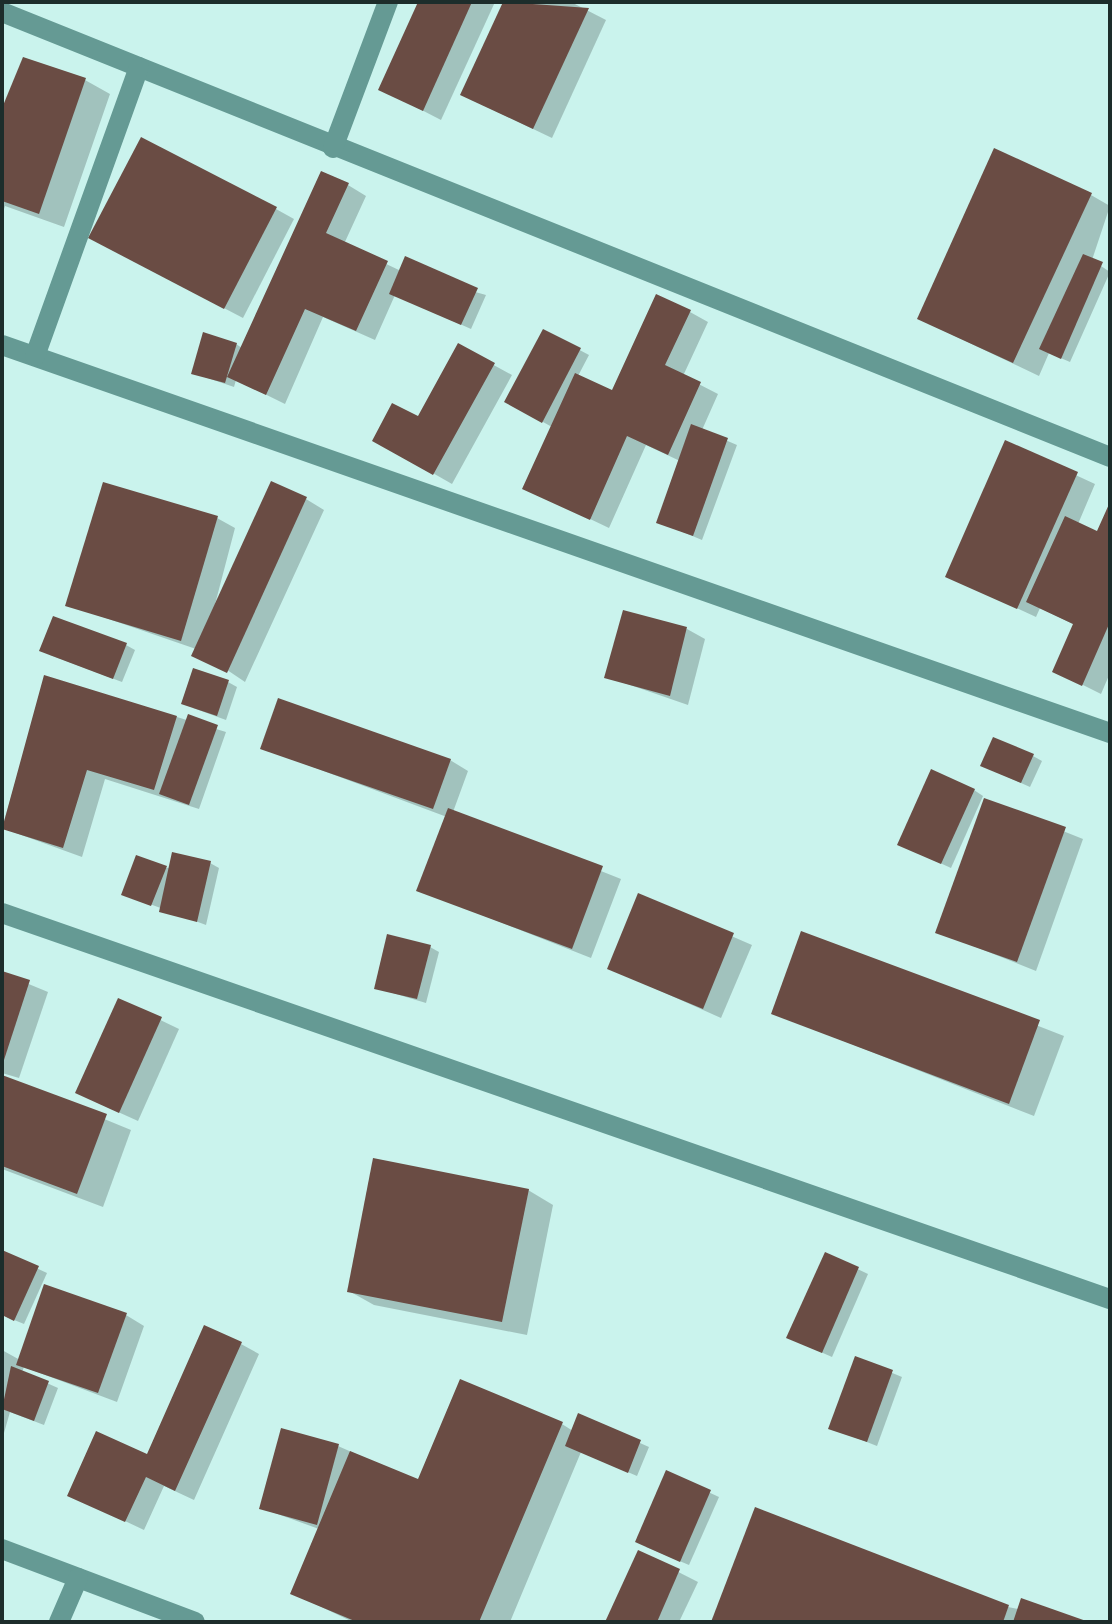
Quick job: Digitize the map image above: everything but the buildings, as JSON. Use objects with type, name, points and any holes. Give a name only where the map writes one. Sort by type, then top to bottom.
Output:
[{"type":"street","points":[[333,148],[388,2]]},
{"type":"street","points":[[2,12],[333,148],[1110,457]]},
{"type":"street","points":[[35,356],[139,67]]},
{"type":"street","points":[[2,345],[1110,733]]},
{"type":"street","points":[[2,913],[1110,1299]]},
{"type":"street","points":[[2,1549],[195,1622]]},
{"type":"street","points":[[59,1622],[78,1578]]}]
